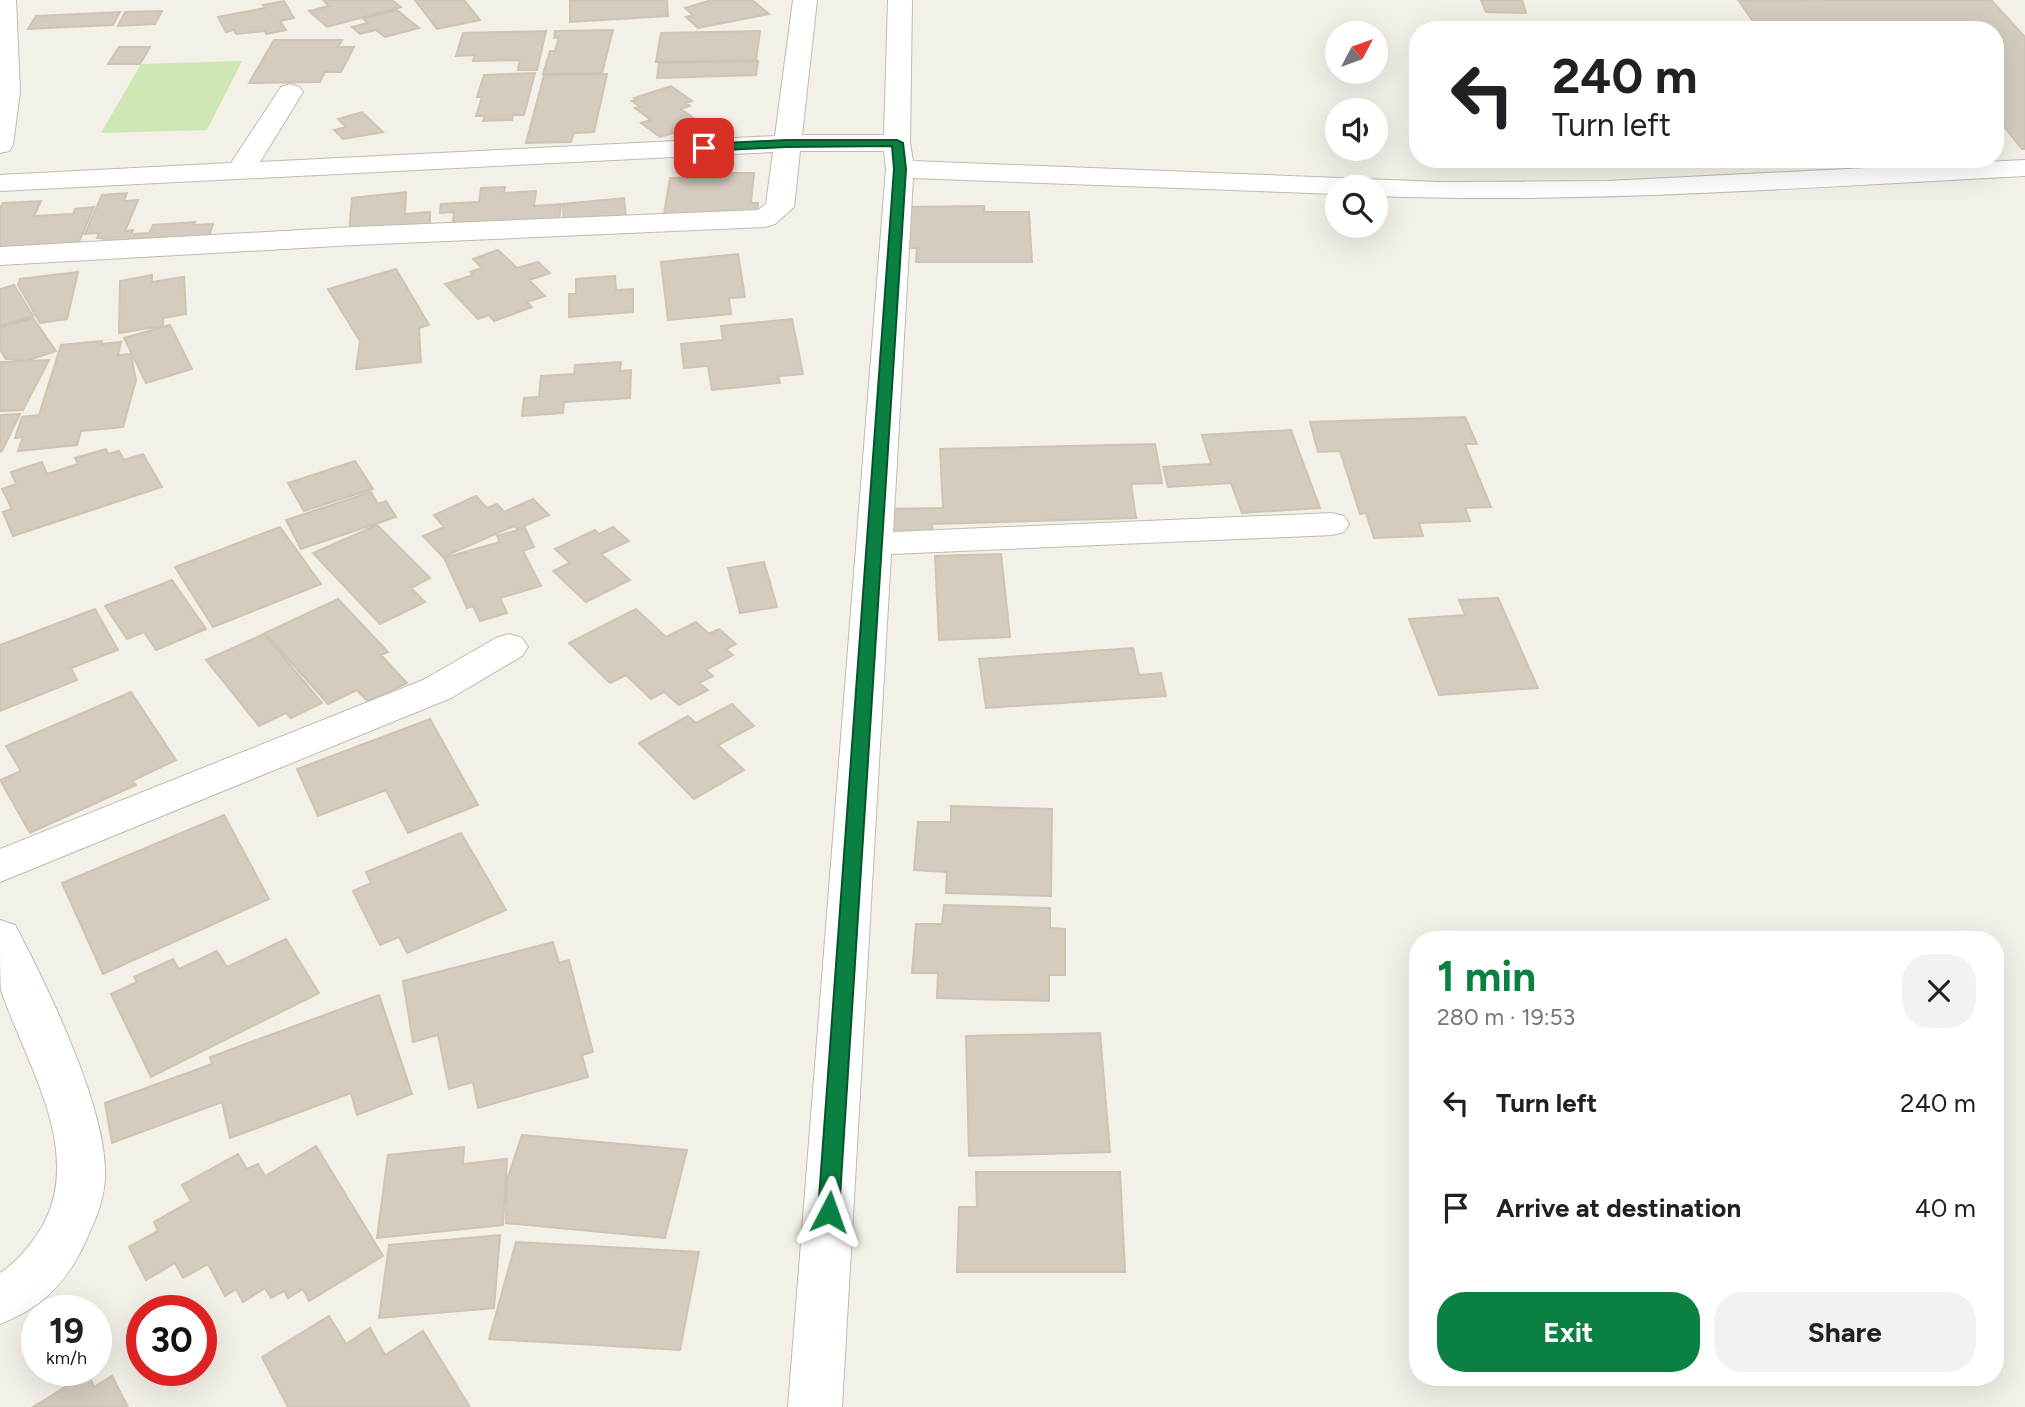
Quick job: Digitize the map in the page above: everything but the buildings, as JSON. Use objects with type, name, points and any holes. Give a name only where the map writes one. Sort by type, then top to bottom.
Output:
[{"type":"street","points":[[1,135],[8,92],[4,0]]},
{"type":"street","points":[[0,256],[354,236],[756,220],[773,214],[780,207],[805,0]]},
{"type":"street","points":[[815,1407],[899,156],[900,0]]},
{"type":"street","points":[[240,171],[290,92]]},
{"type":"street","points":[[0,183],[786,143],[899,156],[1454,190],[1607,189],[2025,168]]},
{"type":"street","points":[[874,544],[1332,524]]},
{"type":"street","points":[[0,866],[437,689],[509,647]]},
{"type":"street","points":[[0,937],[52,1062],[73,1123],[81,1173],[76,1202],[60,1241],[35,1277],[0,1301]]},
{"type":"green space","points":[[242,61],[207,130],[101,133],[141,64]]},
{"type":"route","points":[[704,148],[786,143],[897,143],[900,169],[829,1212]]}]
